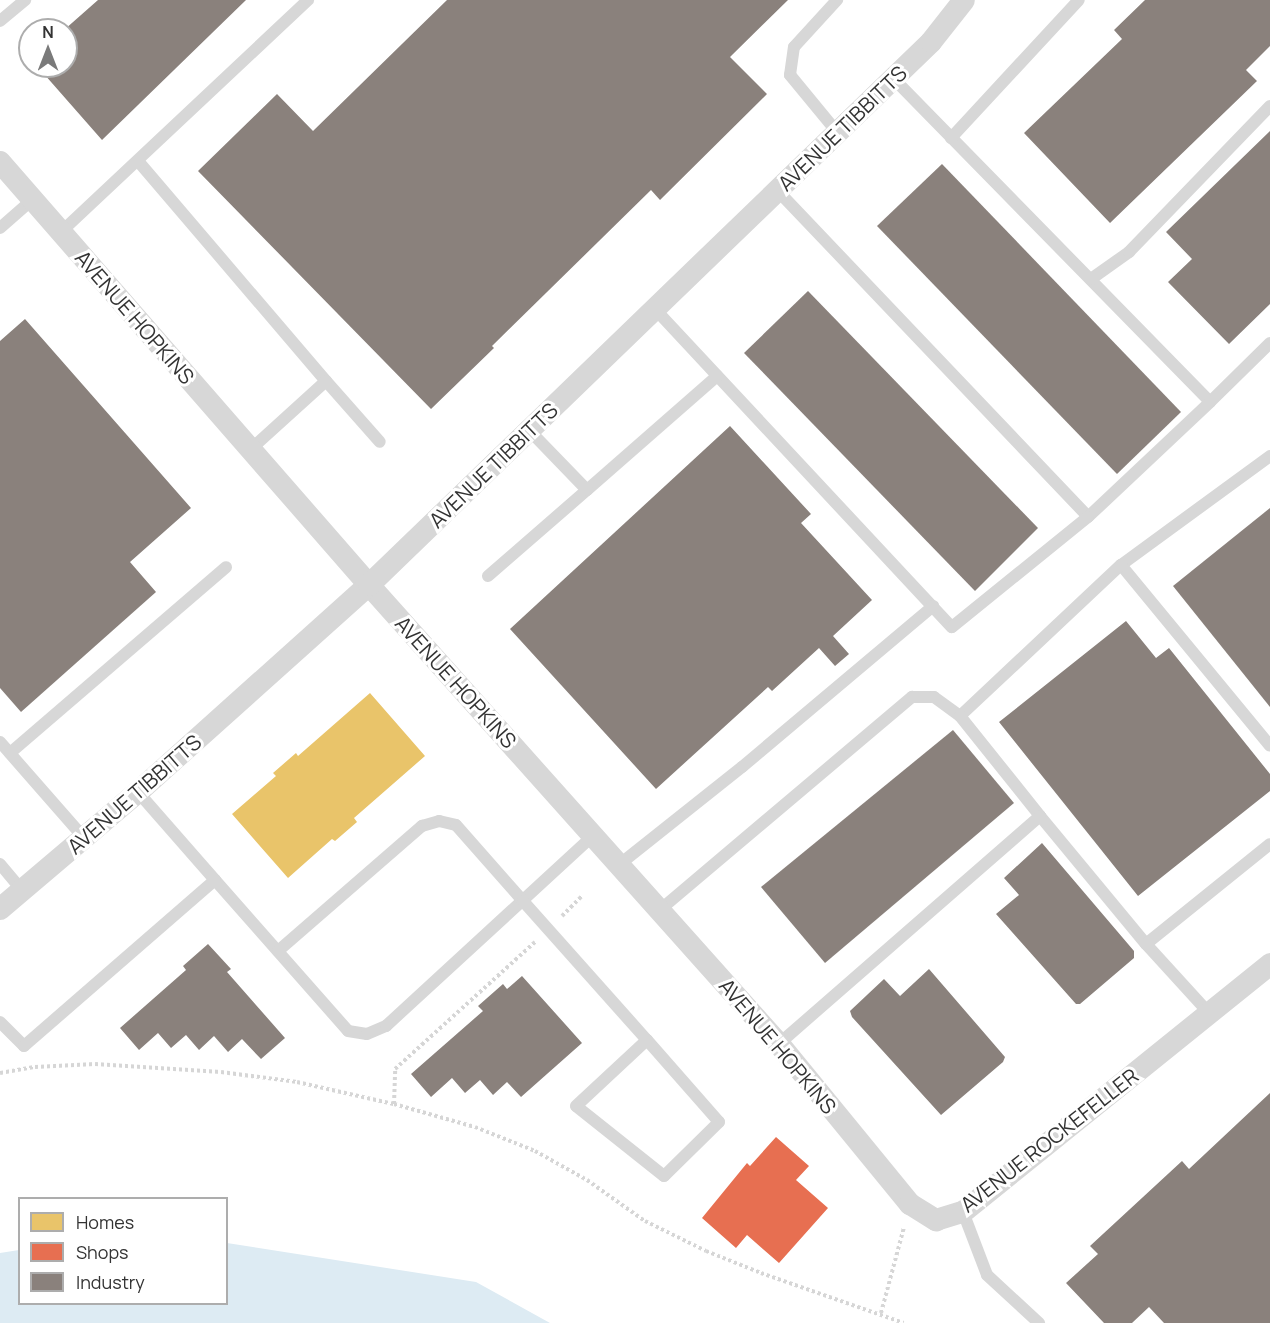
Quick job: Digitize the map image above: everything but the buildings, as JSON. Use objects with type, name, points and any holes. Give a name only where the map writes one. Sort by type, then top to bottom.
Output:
[{"type":"street","name":"AVENUE TIBBITTS","points":[[0,909],[138,792],[369,585],[931,42],[964,0]]},
{"type":"street","name":"AVENUE HOPKINS","points":[[0,162],[369,585],[661,909],[779,1044],[910,1204]]},
{"type":"street","name":"AVENUE ROCKEFELLER","points":[[910,1204],[936,1220],[963,1212],[1209,1013],[1267,972]]},
{"type":"lane","points":[[0,21],[25,0]]},
{"type":"lane","points":[[61,232],[308,0]]},
{"type":"lane","points":[[837,0],[794,47],[790,75],[837,132]]},
{"type":"lane","points":[[951,138],[1079,0]]},
{"type":"lane","points":[[893,78],[1210,402]]},
{"type":"lane","points":[[1091,279],[1129,252],[1270,106]]},
{"type":"lane","points":[[138,161],[380,442]]},
{"type":"lane","points":[[777,190],[1088,517]]},
{"type":"lane","points":[[0,228],[33,199]]},
{"type":"lane","points":[[655,309],[952,627],[1088,517],[1270,344]]},
{"type":"lane","points":[[488,576],[717,376]]},
{"type":"lane","points":[[251,449],[326,381]]},
{"type":"lane","points":[[529,430],[587,490]]},
{"type":"lane","points":[[960,716],[1121,565],[1270,456]]},
{"type":"lane","points":[[1121,565],[1270,746]]},
{"type":"lane","points":[[10,753],[226,567]]},
{"type":"lane","points":[[620,864],[742,767],[933,606]]},
{"type":"lane","points":[[661,909],[912,697],[934,697],[960,716],[1146,944],[1209,1013]]},
{"type":"lane","points":[[0,742],[84,838]]},
{"type":"lane","points":[[138,792],[348,1031],[367,1035],[386,1026],[594,835]]},
{"type":"lane","points":[[779,1044],[1040,816]]},
{"type":"lane","points":[[278,951],[422,826],[439,821],[456,825],[549,929],[647,1040],[719,1122],[664,1176],[576,1106],[647,1040]]},
{"type":"lane","points":[[1146,944],[1270,844]]},
{"type":"lane","points":[[0,864],[22,890]]},
{"type":"lane","points":[[0,1022],[24,1046],[214,880]]},
{"type":"lane","points":[[963,1212],[987,1275],[1039,1323]]},
{"type":"path","points":[[394,1104],[394,1069],[549,929],[582,896]]},
{"type":"path","points":[[0,1073],[35,1067],[95,1064],[210,1071],[297,1082],[394,1104],[475,1127],[536,1151],[587,1180],[645,1221],[706,1251],[761,1273],[881,1313],[904,1323]]},
{"type":"path","points":[[881,1313],[910,1204]]},
{"type":"shaded area","points":[[228,1243],[476,1282],[550,1323],[0,1323],[0,1253],[18,1250],[18,1305],[228,1305]]}]
